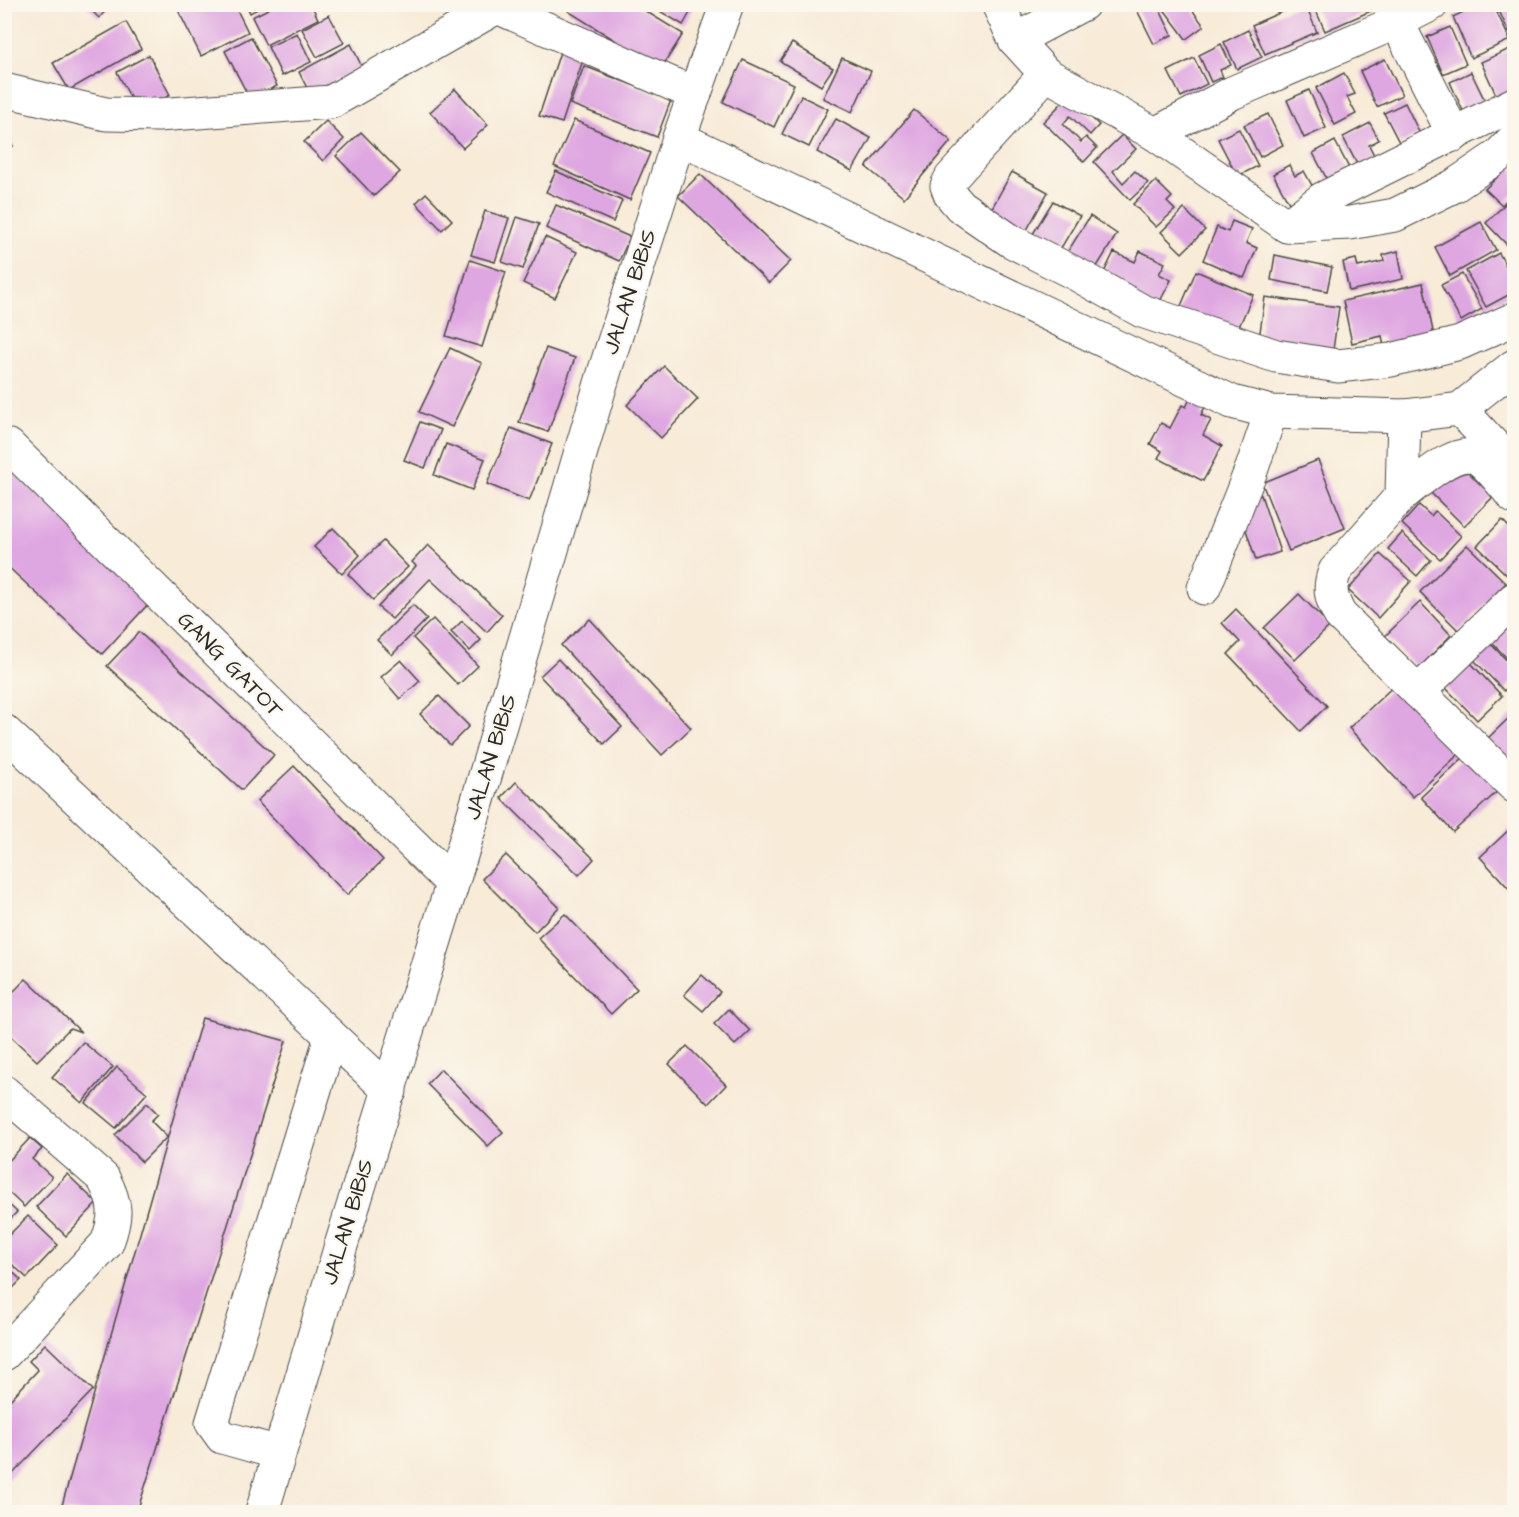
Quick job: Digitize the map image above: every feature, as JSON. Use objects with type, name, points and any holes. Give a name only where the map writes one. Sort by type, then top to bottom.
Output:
[{"type":"street","name":"JALAN BIBIS","points":[[262,1512],[552,555],[605,370],[679,138],[727,4]]},
{"type":"street","points":[[1083,4],[1011,16],[1047,74],[1155,134],[1287,226],[1350,223],[1395,215],[1454,186],[1498,156],[1515,139]]},
{"type":"street","points":[[1155,134],[1232,93],[1397,22],[1432,4]]},
{"type":"street","points":[[4,90],[106,114],[158,114],[331,102],[497,7],[695,94]]},
{"type":"street","points":[[1397,22],[1454,135]]},
{"type":"street","points":[[1047,74],[951,178],[947,186],[950,194],[960,206],[1011,241],[1143,311],[1276,357],[1338,366],[1391,360],[1460,343],[1515,319]]},
{"type":"street","points":[[1287,226],[1322,199],[1515,104]]},
{"type":"street","points":[[679,138],[1232,402],[1271,412],[1404,416],[1460,409],[1515,366]]},
{"type":"street","points":[[1460,409],[1515,467]]},
{"type":"street","points":[[1204,588],[1252,468],[1271,412]]},
{"type":"street","points":[[1402,495],[1404,416]]},
{"type":"street","name":"GANG GATOT","points":[[9,446],[452,883]]},
{"type":"street","points":[[1515,497],[1479,459],[1470,455],[1454,457],[1402,495],[1335,571],[1330,582],[1333,603],[1340,615],[1515,786]]},
{"type":"street","points":[[1418,692],[1515,599]]},
{"type":"street","points":[[4,731],[390,1091]]},
{"type":"street","points":[[279,1453],[222,1437],[212,1423],[331,1037]]},
{"type":"street","points":[[4,1354],[106,1243],[113,1225],[114,1214],[113,1197],[103,1178],[6,1097]]},
{"type":"building","points":[[85,4],[112,4],[99,18]]},
{"type":"building","points":[[175,4],[234,4],[248,32],[201,56]]},
{"type":"building","points":[[246,4],[267,4],[250,13]]},
{"type":"building","points":[[278,4],[311,4],[318,19],[266,45],[252,17]]},
{"type":"building","points":[[571,4],[634,4],[683,34],[661,69],[568,11]]},
{"type":"building","points":[[648,4],[695,4],[683,25]]},
{"type":"building","points":[[1148,4],[1157,4],[1172,35],[1154,44],[1137,10]]},
{"type":"building","points":[[1160,4],[1188,4],[1204,26],[1186,39]]},
{"type":"building","points":[[1300,4],[1305,4],[1317,32],[1265,54],[1252,25]]},
{"type":"building","points":[[1313,4],[1379,4],[1380,7],[1325,31]]},
{"type":"building","points":[[1479,4],[1493,4],[1510,40],[1471,58],[1453,17]]},
{"type":"building","points":[[1496,4],[1514,4],[1514,35],[1511,37]]},
{"type":"building","points":[[329,15],[344,43],[317,57],[302,29]]},
{"type":"building","points":[[126,22],[141,49],[69,90],[53,63]]},
{"type":"building","points":[[1450,27],[1466,64],[1443,74],[1427,37]]},
{"type":"building","points":[[1248,30],[1262,57],[1237,69],[1224,42]]},
{"type":"building","points":[[297,33],[311,62],[282,76],[268,47]]},
{"type":"building","points":[[251,37],[277,86],[250,99],[225,51]]},
{"type":"building","points":[[792,43],[833,68],[821,86],[780,61]]},
{"type":"building","points":[[351,44],[362,67],[310,94],[299,72]]},
{"type":"building","points":[[1221,44],[1231,65],[1220,70],[1223,77],[1211,82],[1199,55]]},
{"type":"building","points":[[562,46],[585,54],[562,123],[539,116]]},
{"type":"building","points":[[1514,47],[1514,94],[1499,101],[1481,62]]},
{"type":"building","points":[[149,55],[170,95],[138,112],[117,72]]},
{"type":"building","points":[[842,58],[871,71],[852,112],[823,98]]},
{"type":"building","points":[[1194,58],[1207,84],[1181,97],[1168,71]]},
{"type":"building","points":[[1385,59],[1402,95],[1377,107],[1360,71]]},
{"type":"building","points":[[743,60],[794,84],[774,127],[723,102]]},
{"type":"building","points":[[584,66],[671,100],[657,137],[570,104]]},
{"type":"building","points":[[1471,72],[1486,103],[1464,113],[1450,82]]},
{"type":"building","points":[[1344,73],[1355,94],[1347,97],[1356,114],[1335,125],[1316,88]]},
{"type":"building","points":[[455,89],[488,125],[463,148],[430,112]]},
{"type":"building","points":[[1309,90],[1326,128],[1304,138],[1287,100]]},
{"type":"building","points":[[801,96],[828,109],[809,147],[782,134]]},
{"type":"building","points":[[1069,96],[1099,125],[1090,135],[1070,116],[1063,124],[1081,142],[1086,137],[1097,148],[1084,162],[1043,122]]},
{"type":"building","points":[[1405,103],[1420,134],[1400,144],[1384,113]]},
{"type":"building","points":[[914,110],[951,141],[904,198],[866,167]]},
{"type":"building","points":[[1268,114],[1283,145],[1260,157],[1244,125]]},
{"type":"building","points":[[836,119],[871,138],[852,171],[817,152]]},
{"type":"building","points":[[574,120],[650,153],[630,200],[554,166]]},
{"type":"building","points":[[326,121],[344,139],[323,161],[304,142]]},
{"type":"building","points":[[1370,123],[1379,140],[1369,145],[1376,159],[1359,168],[1343,137]]},
{"type":"building","points":[[1239,129],[1258,166],[1230,180],[1225,170],[1232,166],[1218,139]]},
{"type":"building","points":[[361,132],[400,172],[374,196],[336,156]]},
{"type":"building","points":[[1122,135],[1136,149],[1113,171],[1123,183],[1135,171],[1148,183],[1130,200],[1094,162]]},
{"type":"building","points":[[4,137],[13,146],[4,155]]},
{"type":"building","points":[[1335,141],[1351,172],[1329,183],[1313,153]]},
{"type":"building","points":[[1289,165],[1295,176],[1304,171],[1314,189],[1289,203],[1273,174]]},
{"type":"building","points":[[1510,165],[1514,170],[1514,193],[1502,205],[1485,189]]},
{"type":"building","points":[[556,171],[622,201],[613,222],[546,192]]},
{"type":"building","points":[[1012,172],[1048,192],[1024,235],[988,215]]},
{"type":"building","points":[[700,174],[791,261],[769,283],[678,196]]},
{"type":"building","points":[[1156,181],[1172,197],[1167,202],[1175,210],[1156,227],[1133,204]]},
{"type":"building","points":[[426,193],[452,220],[442,230],[416,203]]},
{"type":"building","points":[[1510,199],[1514,204],[1514,243],[1510,248],[1486,223]]},
{"type":"building","points":[[1053,201],[1080,216],[1058,253],[1031,237]]},
{"type":"building","points":[[556,205],[630,237],[619,261],[546,228]]},
{"type":"building","points":[[1184,209],[1205,230],[1182,253],[1161,232]]},
{"type":"building","points":[[485,211],[509,218],[495,262],[471,255]]},
{"type":"building","points":[[1090,216],[1117,234],[1093,273],[1065,256]]},
{"type":"building","points":[[517,217],[539,224],[523,269],[502,262]]},
{"type":"building","points":[[1232,221],[1252,229],[1246,243],[1257,248],[1244,278],[1203,260],[1217,227],[1228,232]]},
{"type":"building","points":[[1481,222],[1496,250],[1450,276],[1435,247]]},
{"type":"building","points":[[545,237],[577,252],[555,298],[523,283]]},
{"type":"building","points":[[1140,251],[1165,263],[1159,274],[1171,280],[1156,309],[1100,281],[1114,252],[1135,262]]},
{"type":"building","points":[[1398,251],[1403,279],[1349,291],[1343,262],[1356,259],[1358,267],[1384,261],[1383,255]]},
{"type":"building","points":[[1499,253],[1514,281],[1514,292],[1486,307],[1466,271]]},
{"type":"building","points":[[1275,255],[1332,267],[1327,291],[1271,280]]},
{"type":"building","points":[[470,260],[506,272],[482,347],[446,336]]},
{"type":"building","points":[[1196,271],[1253,295],[1234,338],[1177,315]]},
{"type":"building","points":[[1462,274],[1482,309],[1461,321],[1441,285]]},
{"type":"building","points":[[1423,283],[1435,341],[1385,352],[1382,336],[1352,343],[1343,301]]},
{"type":"building","points":[[1265,297],[1339,307],[1332,357],[1258,346]]},
{"type":"building","points":[[450,348],[482,363],[452,427],[419,412]]},
{"type":"building","points":[[546,348],[575,358],[548,432],[519,422]]},
{"type":"building","points":[[664,366],[698,399],[661,438],[627,405]]},
{"type":"building","points":[[1192,395],[1207,403],[1201,415],[1211,420],[1203,435],[1222,446],[1203,481],[1158,458],[1162,451],[1150,444],[1161,423],[1170,428],[1182,405],[1186,407]]},
{"type":"building","points":[[420,422],[441,430],[425,468],[404,460]]},
{"type":"building","points":[[511,428],[552,444],[529,501],[487,484]]},
{"type":"building","points":[[446,444],[485,459],[472,490],[434,475]]},
{"type":"building","points":[[1318,460],[1345,528],[1289,551],[1262,483]]},
{"type":"building","points":[[4,462],[152,600],[102,654],[4,563]]},
{"type":"building","points":[[1460,464],[1493,497],[1464,526],[1431,493]]},
{"type":"building","points":[[1261,495],[1280,552],[1256,560],[1237,503]]},
{"type":"building","points":[[1419,505],[1431,516],[1435,511],[1461,536],[1440,559],[1402,524]]},
{"type":"building","points":[[1502,520],[1514,532],[1514,577],[1512,580],[1477,546]]},
{"type":"building","points":[[333,528],[360,555],[342,574],[314,547]]},
{"type":"building","points":[[1402,533],[1431,560],[1417,576],[1388,549]]},
{"type":"building","points":[[383,541],[408,567],[373,600],[348,574]]},
{"type":"building","points":[[428,545],[502,615],[487,632],[430,579],[392,619],[378,607],[416,566],[412,562]]},
{"type":"building","points":[[1467,545],[1506,583],[1459,631],[1420,592]]},
{"type":"building","points":[[1380,554],[1411,581],[1378,618],[1348,590]]},
{"type":"building","points":[[1299,594],[1330,626],[1295,660],[1264,628]]},
{"type":"building","points":[[1420,602],[1451,635],[1418,669],[1385,636]]},
{"type":"building","points":[[413,605],[427,619],[392,655],[377,640]]},
{"type":"building","points":[[1236,609],[1327,706],[1301,731],[1228,654],[1240,642],[1222,623]]},
{"type":"building","points":[[433,619],[478,666],[458,685],[413,638]]},
{"type":"building","points":[[590,619],[691,728],[662,755],[561,645]]},
{"type":"building","points":[[462,621],[481,640],[470,651],[451,632]]},
{"type":"building","points":[[1510,621],[1514,626],[1514,665],[1490,641]]},
{"type":"building","points":[[139,632],[274,755],[242,790],[107,666]]},
{"type":"building","points":[[1489,642],[1514,668],[1514,680],[1504,691],[1473,659]]},
{"type":"building","points":[[558,659],[622,727],[604,744],[540,676]]},
{"type":"building","points":[[401,660],[420,681],[400,699],[381,677]]},
{"type":"building","points":[[1469,661],[1502,696],[1477,720],[1444,686]]},
{"type":"building","points":[[1398,682],[1462,751],[1413,797],[1349,728]]},
{"type":"building","points":[[439,696],[469,726],[450,745],[420,714]]},
{"type":"building","points":[[1514,713],[1514,770],[1486,740]]},
{"type":"building","points":[[1466,755],[1499,790],[1453,832],[1421,797]]},
{"type":"building","points":[[294,766],[383,860],[347,895],[257,801]]},
{"type":"building","points":[[516,782],[594,859],[579,875],[501,798]]},
{"type":"building","points":[[1514,825],[1514,894],[1480,857]]},
{"type":"building","points":[[506,855],[559,907],[535,932],[482,879]]},
{"type":"building","points":[[565,914],[637,989],[611,1014],[538,938]]},
{"type":"building","points":[[702,975],[720,992],[703,1011],[684,995]]},
{"type":"building","points":[[26,979],[81,1032],[70,1028],[37,1061],[4,1030],[4,1001]]},
{"type":"building","points":[[729,1009],[750,1031],[735,1045],[714,1024]]},
{"type":"building","points":[[202,1018],[286,1041],[137,1512],[60,1512]]},
{"type":"building","points":[[83,1042],[113,1067],[82,1103],[52,1077]]},
{"type":"building","points":[[687,1046],[726,1085],[708,1104],[669,1064]]},
{"type":"building","points":[[117,1067],[147,1093],[116,1128],[86,1103]]},
{"type":"building","points":[[441,1069],[503,1132],[488,1146],[427,1084]]},
{"type":"building","points":[[147,1103],[158,1114],[151,1121],[167,1137],[142,1162],[115,1135]]},
{"type":"building","points":[[30,1138],[42,1149],[32,1159],[52,1177],[24,1207],[4,1188],[4,1166]]},
{"type":"building","points":[[67,1174],[97,1203],[66,1236],[36,1207]]},
{"type":"building","points":[[4,1200],[17,1212],[4,1225]]},
{"type":"building","points":[[28,1216],[58,1245],[27,1278],[4,1257],[4,1240]]},
{"type":"building","points":[[4,1264],[21,1280],[4,1297]]},
{"type":"building","points":[[45,1344],[93,1390],[4,1483],[4,1395],[10,1400],[38,1370],[29,1361]]}]
